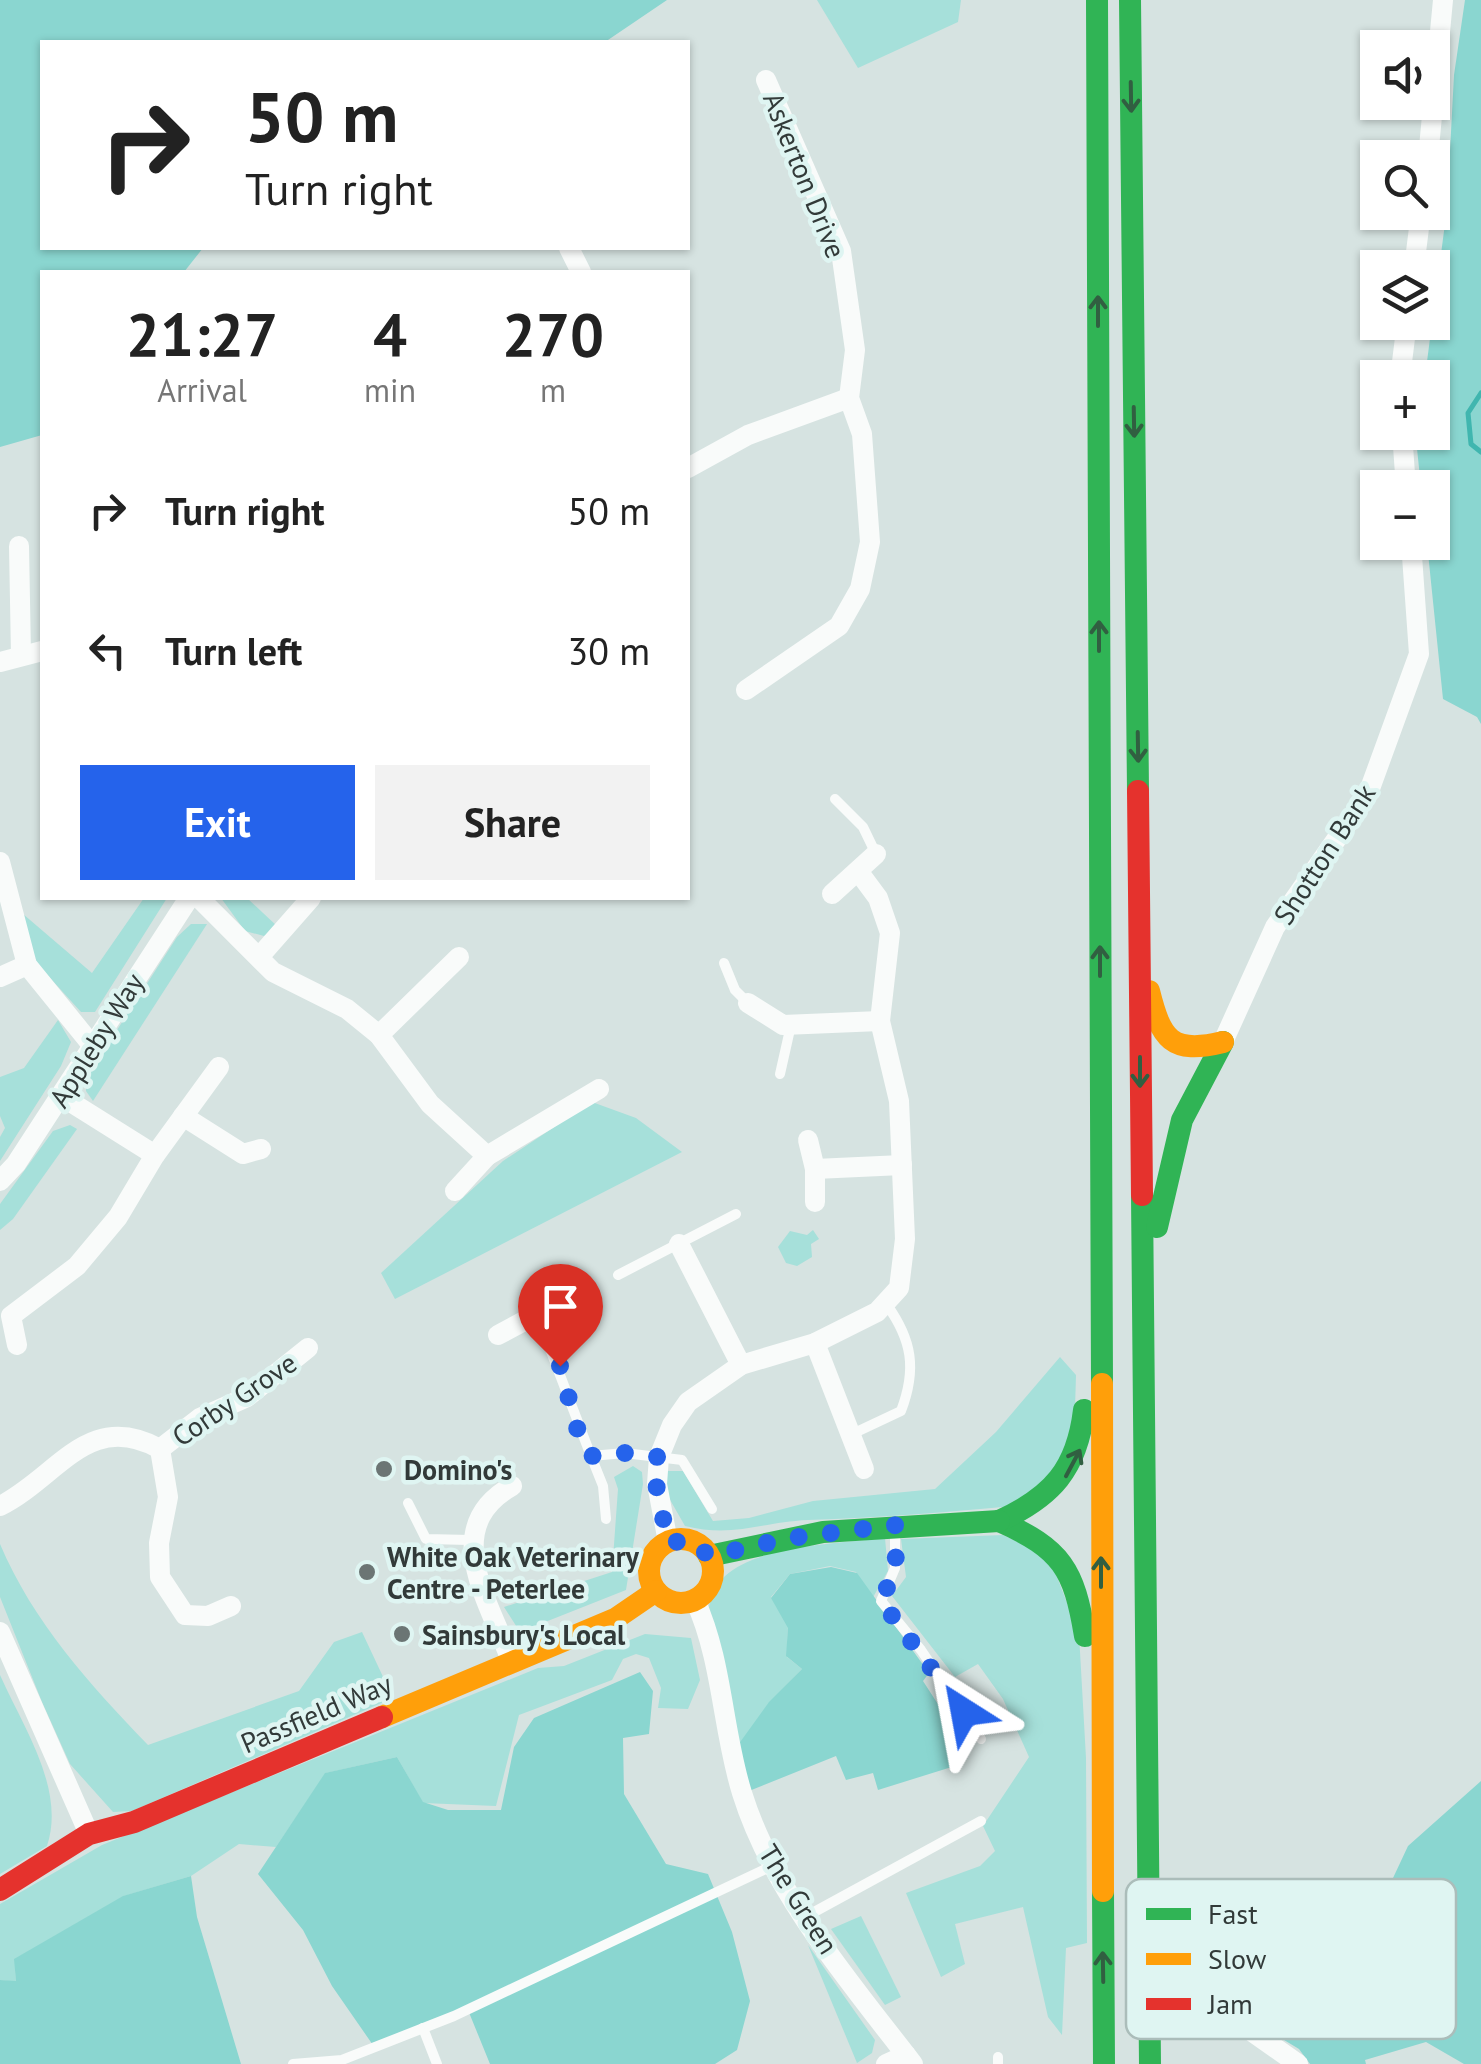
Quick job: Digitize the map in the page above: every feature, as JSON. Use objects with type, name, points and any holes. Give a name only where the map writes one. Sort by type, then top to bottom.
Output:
[{"type":"main road","points":[[1097,0],[1104,2064]]},
{"type":"main road","points":[[1130,0],[1147,1879]]},
{"type":"main road","points":[[1139,951],[1158,1028],[1170,1043],[1201,1049],[1223,1042]]},
{"type":"main road","points":[[1142,1303],[1182,1120],[1223,1042]]},
{"type":"main road","points":[[709,1556],[806,1535],[895,1525],[999,1521],[1048,1496],[1081,1447],[1101,1268]]},
{"type":"main road","points":[[999,1521],[1046,1541],[1064,1560],[1079,1596],[1101,1812]]},
{"type":"main road","points":[[692,1541],[709,1556],[712,1577],[695,1600],[673,1603],[656,1591],[648,1566],[654,1552],[668,1542],[692,1541]]},
{"type":"main road","name":"Passfield Way","points":[[0,1890],[90,1834],[134,1822],[615,1619],[656,1591]]},
{"type":"main road","points":[[1146,1828],[1153,1879]]},
{"type":"main road","points":[[1150,2039],[1150,2064]]},
{"type":"street","points":[[1430,140],[1443,0]]},
{"type":"street","name":"Askerton Drive","points":[[746,690],[839,626],[860,589],[870,542],[862,434],[849,398],[856,350],[841,251],[766,80]]},
{"type":"street","points":[[690,467],[748,434],[849,398]]},
{"type":"street","points":[[18,546],[21,656]]},
{"type":"street","name":"Shotton Bank","points":[[1223,1042],[1276,926],[1368,794],[1419,654],[1411,560]]},
{"type":"street","points":[[0,662],[40,651]]},
{"type":"street","points":[[832,894],[876,854]]},
{"type":"street","points":[[0,862],[27,965],[90,1044]]},
{"type":"street","points":[[668,1542],[656,1484],[659,1457],[672,1425],[688,1402],[740,1365],[815,1342],[887,1304],[898,1288],[904,1259],[896,1075],[880,1020],[890,933],[878,898],[858,871]]},
{"type":"street","name":"Appleby Way","points":[[0,1180],[61,1096],[90,1044],[188,900]]},
{"type":"street","points":[[200,900],[273,972],[348,1009],[379,1035],[430,1104],[487,1156]]},
{"type":"street","points":[[260,956],[309,900]]},
{"type":"street","points":[[379,1035],[459,958]]},
{"type":"street","points":[[0,977],[27,965]]},
{"type":"street","points":[[748,1002],[783,1024],[880,1020]]},
{"type":"street","points":[[17,1345],[6,1313],[76,1266],[118,1217],[155,1155],[220,1067]]},
{"type":"street","points":[[455,1192],[487,1156],[599,1088]]},
{"type":"street","points":[[61,1096],[155,1155]]},
{"type":"street","points":[[183,1116],[250,1159]]},
{"type":"street","points":[[808,1140],[815,1170],[815,1202]]},
{"type":"street","points":[[815,1170],[902,1165]]},
{"type":"street","points":[[679,1244],[740,1365]]},
{"type":"street","points":[[498,1335],[570,1297]]},
{"type":"street","points":[[815,1342],[864,1469]]},
{"type":"street","name":"Corby Grove","points":[[160,1450],[200,1418],[247,1397],[308,1348]]},
{"type":"street","name":"Corby Grove","points":[[0,1506],[30,1491],[54,1466],[103,1434],[138,1437],[160,1450],[168,1497],[159,1544],[160,1577],[185,1615],[208,1616],[230,1606]]},
{"type":"street","points":[[512,1486],[497,1495],[481,1514],[470,1540],[474,1564],[512,1663]]},
{"type":"street","name":"The Green","points":[[695,1600],[711,1636],[742,1794],[773,1865],[902,2061]]},
{"type":"street","points":[[0,1632],[90,1834]]},
{"type":"street","points":[[1262,2039],[1298,2064]]},
{"type":"lane","points":[[835,798],[863,827],[876,854]]},
{"type":"lane","points":[[724,963],[734,990],[748,1002]]},
{"type":"lane","points":[[780,1074],[791,1024]]},
{"type":"lane","points":[[618,1275],[736,1214]]},
{"type":"lane","points":[[850,1435],[901,1410],[911,1384],[905,1330],[887,1304]]},
{"type":"lane","points":[[536,1315],[560,1366],[577,1428],[603,1486],[606,1519]]},
{"type":"lane","points":[[591,1456],[625,1453],[682,1460],[712,1509]]},
{"type":"lane","points":[[408,1504],[426,1539],[470,1540]]},
{"type":"lane","points":[[895,1525],[896,1568],[881,1601],[922,1650],[981,1739]]},
{"type":"lane","points":[[805,1916],[981,1821]]},
{"type":"lane","points":[[293,2064],[340,2062],[422,2028],[773,1865]]},
{"type":"lane","points":[[422,2028],[437,2064]]},
{"type":"shaded area","points":[[0,0],[667,0],[608,40],[40,40],[40,250],[201,250],[186,270],[40,270],[40,436],[0,447]]},
{"type":"shaded area","points":[[817,0],[961,0],[958,22],[858,68]]},
{"type":"shaded area","points":[[1465,0],[1481,0],[1481,724],[1477,717],[1443,699],[1429,560],[1450,560],[1450,470],[1419,470],[1417,450],[1450,450],[1450,360],[1427,360],[1430,340],[1450,340],[1450,250],[1442,250],[1444,230],[1450,230],[1454,75]]},
{"type":"shaded area","points":[[143,900],[166,900],[95,1012],[81,1012],[32,958],[23,914],[92,973]]},
{"type":"shaded area","points":[[222,900],[249,900],[278,927],[264,936],[245,931]]},
{"type":"shaded area","points":[[191,924],[207,924],[93,1101],[86,1091],[86,1078],[177,937]]},
{"type":"shaded area","points":[[58,1020],[71,1042],[61,1066],[0,1161],[0,1137],[5,1128],[0,1116],[0,1077],[24,1068]]},
{"type":"shaded area","points":[[592,1102],[636,1118],[682,1152],[395,1299],[381,1273],[503,1161]]},
{"type":"shaded area","points":[[70,1125],[77,1129],[13,1219],[0,1230],[0,1204],[53,1131]]},
{"type":"shaded area","points":[[813,1230],[819,1239],[811,1244],[812,1257],[797,1266],[786,1263],[778,1247],[790,1231],[807,1235]]},
{"type":"shaded area","points":[[1060,1357],[1076,1375],[1074,1443],[1024,1505],[791,1521],[718,1530],[685,1526],[665,1491],[667,1471],[683,1471],[713,1521],[749,1518],[813,1501],[935,1489],[996,1432]]},
{"type":"shaded area","points":[[633,1466],[642,1472],[643,1484],[626,1590],[520,1632],[504,1607],[612,1572],[618,1489],[614,1477]]},
{"type":"shaded area","points":[[1003,1535],[1049,1556],[1079,1634],[1086,1758],[1087,1943],[1066,1948],[1062,2035],[1048,2017],[1023,1907],[955,1924],[965,1964],[941,1977],[906,1893],[980,1866],[995,1851],[983,1826],[1029,1757],[1003,1699],[978,1664],[955,1677],[892,1596],[906,1577],[901,1539]]},
{"type":"shaded area","points":[[885,1538],[888,1571],[872,1599],[856,1572],[830,1566],[790,1574],[771,1597],[788,1626],[787,1657],[802,1669],[769,1703],[739,1745],[709,1613],[714,1590],[729,1573],[751,1560],[807,1546]]},
{"type":"shaded area","points":[[0,1544],[46,1626],[84,1676],[148,1745],[299,1691],[334,1642],[362,1632],[393,1698],[132,1811],[113,1812],[70,1764],[42,1702],[0,1597]]},
{"type":"shaded area","points":[[831,1567],[857,1573],[929,1673],[923,1681],[943,1712],[958,1765],[878,1790],[873,1773],[846,1780],[836,1756],[749,1791],[738,1745],[769,1702],[802,1669],[786,1656],[788,1628],[771,1598],[790,1574]]},
{"type":"shaded area","points":[[645,1634],[691,1638],[700,1680],[688,1709],[658,1708],[661,1688],[649,1658],[636,1654],[623,1659],[612,1680],[519,1715],[496,1806],[423,1803],[397,1757],[326,1773],[276,1847],[239,1844],[191,1876],[124,1896],[15,1959],[16,1982],[0,1980],[0,1904],[102,1845],[538,1668],[564,1666]]},
{"type":"shaded area","points":[[640,1672],[653,1691],[649,1734],[623,1738],[624,1794],[666,1864],[708,1874],[732,1932],[750,2001],[737,2050],[715,2064],[490,2064],[468,2010],[375,2048],[332,1986],[303,1930],[258,1874],[325,1773],[397,1757],[423,1802],[448,1810],[501,1810],[514,1747],[534,1718]]},
{"type":"shaded area","points":[[0,1675],[47,1781],[51,1824],[47,1846],[0,1874]]},
{"type":"shaded area","points":[[1481,1781],[1481,2064],[1464,2064],[1426,2042],[1365,2060],[1366,2064],[1310,2064],[1299,2049],[1282,2039],[1456,2039],[1456,1879],[1393,1879],[1408,1846]]},
{"type":"shaded area","points":[[191,1876],[197,1917],[241,2064],[0,2064],[0,1980],[16,1981],[14,1959],[123,1896]]},
{"type":"shaded area","points":[[861,1916],[901,1997],[885,2005],[831,1929]]},
{"type":"shaded area","points":[[808,1945],[875,2040],[872,2053],[857,2063]]},
{"type":"waterway","points":[[1481,393],[1468,413],[1471,444],[1481,452]]},
{"type":"traffic: fast","points":[[1097,0],[1102,1384]]},
{"type":"traffic: fast","points":[[1130,0],[1138,791]]},
{"type":"traffic: fast","points":[[1157,1227],[1182,1120],[1223,1042]]},
{"type":"traffic: fast","points":[[1142,1195],[1148,1879]]},
{"type":"traffic: fast","points":[[999,1521],[1034,1502],[1059,1479],[1075,1449],[1084,1410]]},
{"type":"traffic: fast","points":[[709,1556],[823,1532],[999,1521]]},
{"type":"traffic: fast","points":[[999,1521],[1037,1541],[1062,1564],[1076,1594],[1085,1636]]},
{"type":"traffic: fast","points":[[1103,1891],[1104,2064]]},
{"type":"traffic: fast","points":[[1150,2039],[1150,2064]]},
{"type":"traffic: slow","points":[[1149,991],[1158,1021],[1171,1039],[1191,1046],[1223,1042]]},
{"type":"traffic: slow","points":[[1102,1384],[1103,1891]]},
{"type":"traffic: slow","points":[[681,1539],[704,1548],[713,1571],[704,1594],[681,1603],[658,1594],[649,1571],[658,1548],[681,1539]]},
{"type":"traffic: slow","points":[[382,1717],[615,1619],[656,1591]]},
{"type":"traffic: jam","points":[[1138,791],[1142,1195]]},
{"type":"traffic: jam","points":[[0,1890],[89,1834],[134,1822],[382,1717]]},
{"type":"place","name":"Domino's","points":[[384,1469]]},
{"type":"place","name":"White Oak Veterinary Centre - Peterlee","points":[[367,1572]]},
{"type":"place","name":"Sainsbury's Local","points":[[402,1634]]},
{"type":"route","points":[[560,1366],[577,1428],[591,1456],[625,1453],[659,1457],[656,1484],[668,1542],[692,1541],[709,1556],[822,1532],[895,1525],[896,1568],[881,1601],[922,1650],[964,1712]]}]
